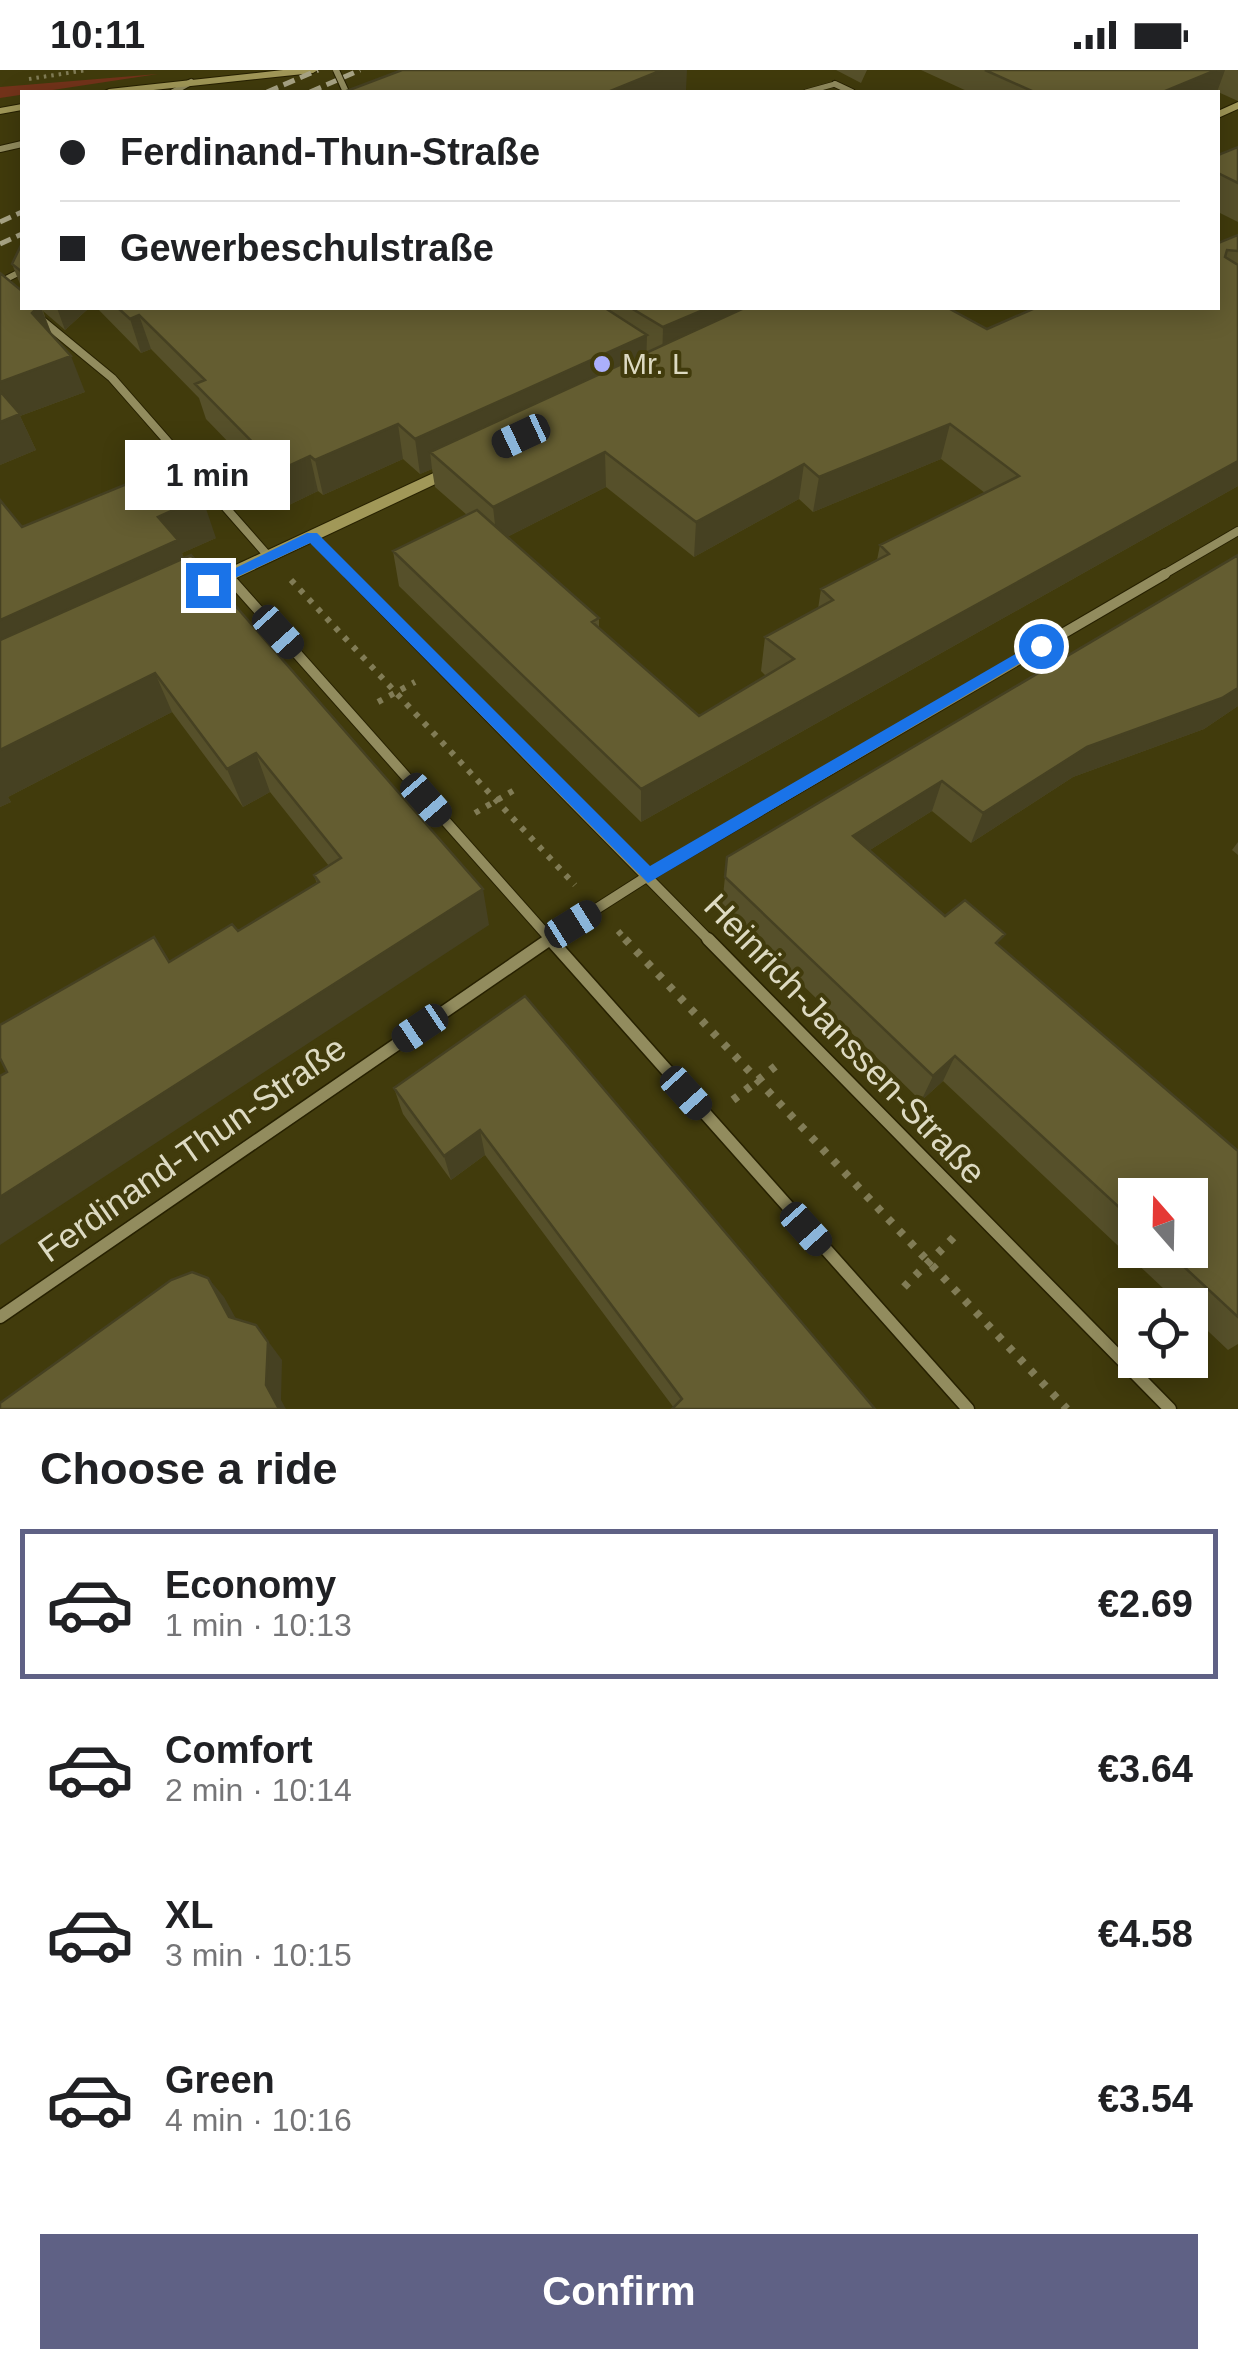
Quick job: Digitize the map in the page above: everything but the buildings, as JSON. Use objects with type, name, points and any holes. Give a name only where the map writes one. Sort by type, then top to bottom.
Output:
[{"type":"street","points":[[125,90],[313,70]]},
{"type":"street","points":[[177,90],[191,82]]},
{"type":"street","points":[[835,84],[848,90]]},
{"type":"street","points":[[0,284],[11,295]]},
{"type":"street","points":[[29,310],[112,378],[270,557]]},
{"type":"street","points":[[172,602],[469,462]]},
{"type":"street","name":"Ferdinand-Thun-Straße","points":[[0,1317],[597,908],[1238,530]]},
{"type":"street","name":"Heinrich-Janssen-Straße","points":[[312,536],[1170,1409]]},
{"type":"street","points":[[228,576],[968,1409]]},
{"type":"lane","points":[[813,90],[835,84]]},
{"type":"path","points":[[18,81],[87,70]]},
{"type":"path","points":[[270,557],[1067,1409]]},
{"type":"path","points":[[353,716],[443,668]]},
{"type":"path","points":[[451,827],[542,772]]},
{"type":"path","points":[[709,1119],[806,1041]]},
{"type":"path","points":[[880,1311],[977,1214]]},
{"type":"shaded area","points":[[158,74],[53,90],[20,90],[20,95],[0,98],[0,87]]},
{"type":"railway","points":[[272,90],[318,70]]},
{"type":"railway","points":[[315,90],[360,70]]},
{"type":"railway","points":[[0,222],[20,213]]},
{"type":"railway","points":[[0,244],[20,235]]},
{"type":"place","name":"Mr. L","points":[[602,364]]},
{"type":"route","points":[[208,585],[312,536],[648,876],[1041,646]]}]
